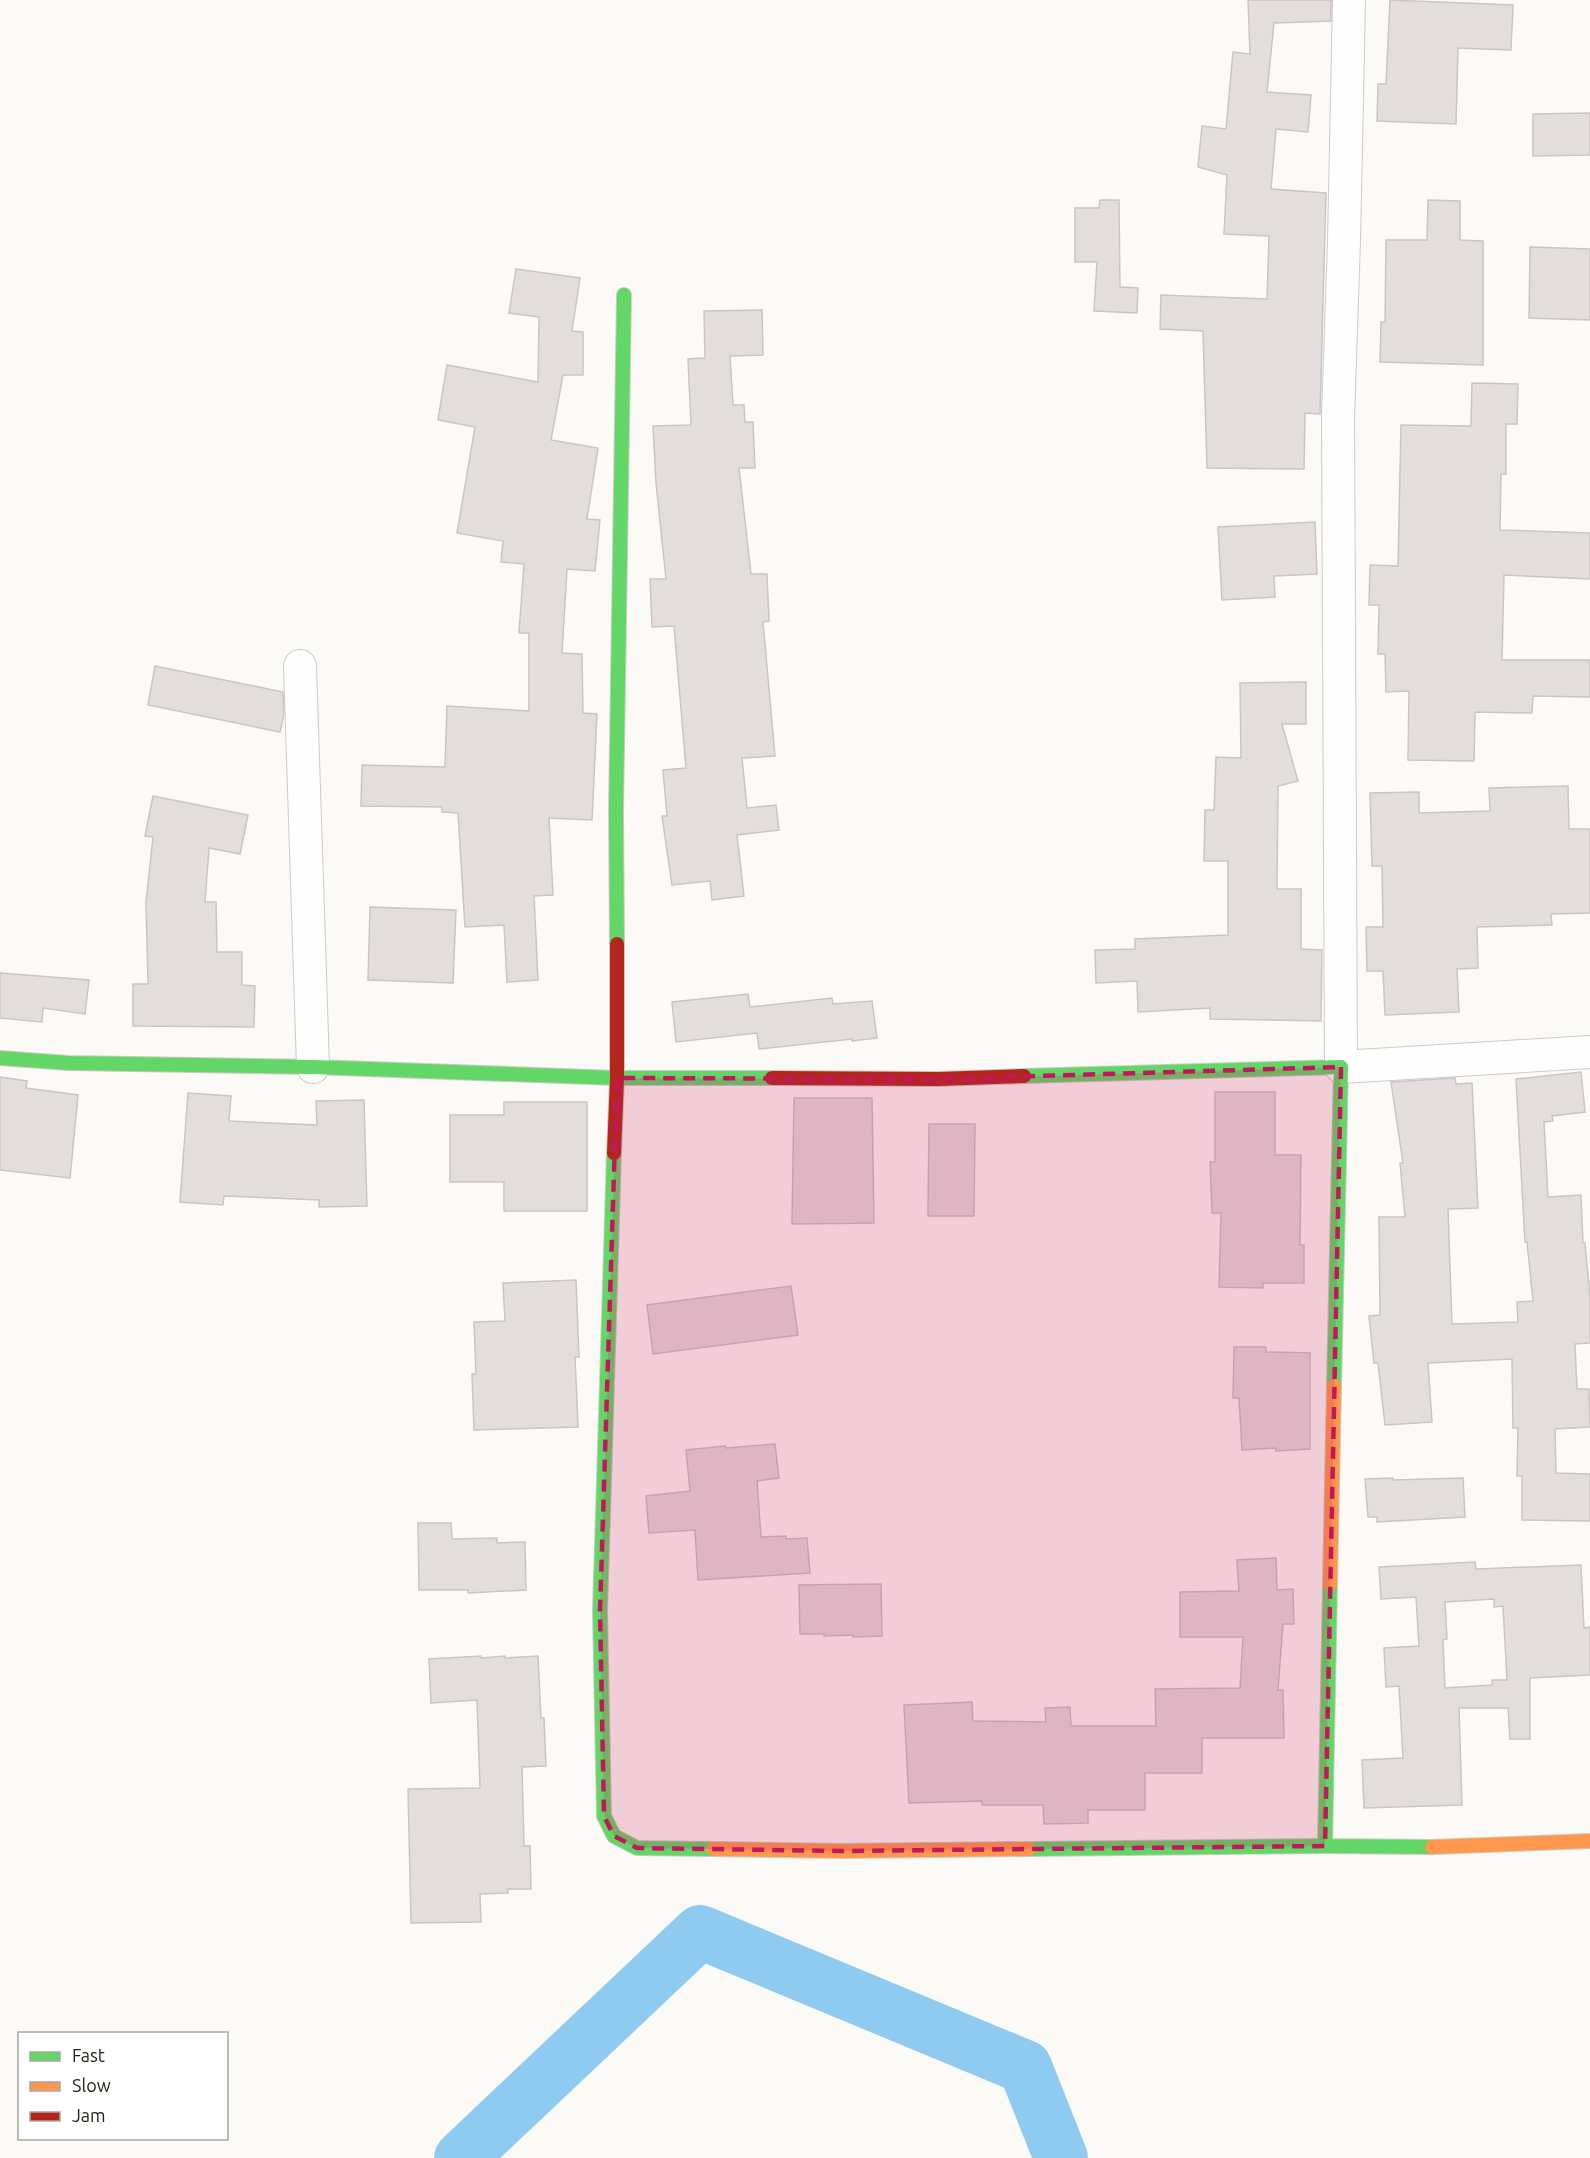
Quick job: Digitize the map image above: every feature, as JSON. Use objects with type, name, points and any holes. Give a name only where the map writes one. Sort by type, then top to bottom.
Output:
[{"type":"street","points":[[1325,1846],[1341,1067],[1338,417],[1349,0]]},
{"type":"street","points":[[624,295],[616,810],[617,1078],[600,1611],[604,1816],[614,1836],[637,1848],[853,1851],[1422,1847],[1590,1841]]},
{"type":"street","points":[[300,666],[313,1066]]},
{"type":"street","points":[[0,1058],[68,1063],[313,1066],[617,1078],[938,1079],[1341,1067],[1590,1052]]},
{"type":"highlighted area","points":[[1341,1067],[1325,1846],[841,1851],[637,1848],[614,1836],[604,1816],[600,1611],[617,1078],[938,1079]]},
{"type":"building","points":[[1248,0],[1331,0],[1331,21],[1274,23],[1267,92],[1311,95],[1308,132],[1276,129],[1271,189],[1326,193],[1320,414],[1305,413],[1304,469],[1207,468],[1203,331],[1160,329],[1161,295],[1267,299],[1269,236],[1224,234],[1227,175],[1198,167],[1202,126],[1226,129],[1233,52],[1250,54]]},
{"type":"building","points":[[1390,0],[1513,5],[1511,50],[1458,48],[1456,124],[1377,121],[1378,84],[1386,84]]},
{"type":"building","points":[[1590,113],[1590,155],[1533,156],[1533,114]]},
{"type":"building","points":[[1100,200],[1119,200],[1120,287],[1138,288],[1137,313],[1094,311],[1097,262],[1075,262],[1075,208],[1099,208]]},
{"type":"building","points":[[1428,200],[1460,201],[1460,240],[1483,241],[1483,365],[1380,362],[1381,322],[1385,322],[1386,240],[1427,240]]},
{"type":"building","points":[[1530,247],[1590,249],[1590,320],[1529,318]]},
{"type":"building","points":[[516,269],[580,278],[572,331],[583,332],[583,375],[563,375],[551,440],[598,448],[587,519],[600,520],[595,571],[567,569],[562,653],[582,654],[583,713],[597,714],[592,820],[549,818],[553,895],[534,896],[538,980],[507,982],[504,925],[465,927],[458,813],[442,812],[442,807],[361,806],[362,765],[445,767],[447,706],[529,711],[529,633],[519,633],[524,564],[501,562],[503,541],[457,533],[475,427],[438,420],[447,365],[538,382],[539,317],[509,313]]},
{"type":"building","points":[[762,310],[763,355],[730,356],[733,405],[744,405],[745,422],[753,422],[755,468],[739,468],[751,574],[767,574],[769,621],[763,622],[775,756],[742,758],[747,808],[776,805],[779,830],[737,835],[744,896],[712,900],[710,881],[672,885],[662,816],[667,816],[663,770],[686,768],[674,626],[652,627],[650,579],[666,579],[656,483],[653,426],[691,425],[688,359],[705,358],[704,311]]},
{"type":"building","points":[[1472,383],[1518,384],[1517,424],[1506,424],[1506,474],[1501,474],[1500,530],[1590,533],[1590,579],[1504,575],[1502,660],[1590,660],[1590,697],[1533,696],[1532,713],[1475,712],[1474,761],[1408,760],[1409,691],[1386,692],[1385,654],[1378,654],[1379,605],[1369,605],[1370,565],[1398,566],[1401,425],[1471,426]]},
{"type":"building","points":[[1315,522],[1317,574],[1274,576],[1275,597],[1222,600],[1218,527]]},
{"type":"building","points":[[155,666],[283,692],[284,714],[280,732],[148,705]]},
{"type":"building","points":[[1306,682],[1306,724],[1282,724],[1298,781],[1278,786],[1277,889],[1301,889],[1301,949],[1322,950],[1321,1021],[1210,1019],[1210,1008],[1138,1012],[1137,981],[1096,983],[1095,950],[1135,949],[1135,939],[1228,935],[1228,861],[1204,861],[1205,810],[1214,810],[1216,757],[1241,758],[1240,683]]},
{"type":"building","points":[[1568,786],[1569,829],[1590,829],[1590,913],[1551,914],[1552,925],[1477,927],[1478,968],[1457,969],[1459,1012],[1385,1015],[1383,971],[1367,971],[1366,927],[1383,927],[1382,866],[1372,866],[1370,793],[1419,792],[1419,813],[1490,811],[1489,788]]},
{"type":"building","points":[[153,796],[248,815],[240,854],[209,848],[205,902],[216,902],[217,952],[242,952],[242,985],[255,986],[254,1027],[133,1026],[133,984],[148,984],[146,902],[153,837],[145,836]]},
{"type":"building","points":[[370,907],[456,910],[453,983],[368,980]]},
{"type":"building","points":[[0,973],[89,980],[85,1014],[43,1008],[42,1022],[0,1018]]},
{"type":"building","points":[[748,994],[750,1007],[832,998],[833,1004],[872,1001],[877,1038],[759,1049],[757,1033],[676,1042],[672,1002]]},
{"type":"building","points":[[1581,1072],[1585,1112],[1552,1116],[1553,1121],[1544,1122],[1548,1197],[1581,1195],[1583,1243],[1585,1243],[1590,1297],[1590,1343],[1575,1344],[1577,1389],[1589,1389],[1590,1427],[1555,1429],[1556,1473],[1590,1474],[1590,1521],[1522,1520],[1522,1476],[1517,1476],[1518,1428],[1513,1428],[1512,1359],[1428,1363],[1432,1422],[1385,1425],[1378,1363],[1374,1363],[1369,1316],[1380,1315],[1379,1217],[1405,1217],[1400,1163],[1403,1163],[1391,1082],[1455,1078],[1456,1084],[1472,1083],[1478,1208],[1448,1209],[1452,1324],[1518,1322],[1517,1302],[1533,1301],[1527,1242],[1525,1242],[1516,1079]]},
{"type":"building","points":[[0,1077],[27,1081],[26,1088],[78,1095],[70,1178],[0,1170]]},
{"type":"building","points":[[1215,1092],[1275,1092],[1275,1155],[1301,1155],[1300,1245],[1304,1245],[1304,1283],[1263,1283],[1263,1288],[1219,1287],[1221,1213],[1212,1213],[1210,1162],[1215,1162]]},
{"type":"building","points":[[188,1093],[231,1096],[229,1121],[317,1125],[316,1101],[364,1100],[367,1206],[319,1207],[319,1200],[224,1196],[223,1205],[180,1202]]},
{"type":"building","points":[[794,1098],[872,1098],[874,1223],[792,1224]]},
{"type":"building","points":[[504,1102],[587,1102],[587,1211],[504,1211],[504,1182],[450,1182],[450,1115],[504,1115]]},
{"type":"building","points":[[929,1124],[975,1124],[974,1216],[928,1216]]},
{"type":"building","points":[[576,1280],[579,1357],[575,1357],[578,1427],[474,1430],[472,1374],[476,1374],[474,1322],[505,1321],[503,1283]]},
{"type":"building","points":[[791,1286],[798,1335],[653,1354],[647,1305]]},
{"type":"building","points":[[1234,1347],[1266,1347],[1266,1352],[1310,1353],[1310,1449],[1242,1450],[1239,1398],[1233,1398]]},
{"type":"building","points":[[775,1444],[779,1478],[757,1481],[761,1537],[807,1538],[810,1573],[698,1580],[695,1530],[649,1533],[646,1496],[690,1491],[686,1450]]},
{"type":"building","points":[[1393,1478],[1393,1480],[1463,1478],[1465,1517],[1377,1522],[1377,1517],[1368,1517],[1365,1479]]},
{"type":"building","points":[[418,1523],[451,1523],[452,1539],[497,1538],[497,1543],[525,1542],[526,1590],[468,1593],[468,1590],[419,1590]]},
{"type":"building","points":[[1276,1558],[1277,1590],[1293,1589],[1294,1624],[1283,1624],[1278,1690],[1283,1690],[1284,1738],[1202,1738],[1202,1773],[1145,1773],[1145,1810],[1088,1810],[1088,1823],[1044,1824],[1043,1805],[982,1805],[982,1801],[909,1803],[904,1705],[972,1702],[973,1721],[1046,1722],[1045,1708],[1070,1707],[1071,1726],[1156,1726],[1155,1689],[1240,1688],[1243,1637],[1180,1637],[1180,1592],[1239,1591],[1237,1560]]},
{"type":"building","points":[[1475,1562],[1476,1569],[1581,1565],[1584,1628],[1590,1627],[1590,1675],[1530,1678],[1530,1739],[1510,1739],[1508,1708],[1459,1708],[1462,1805],[1364,1808],[1362,1760],[1403,1758],[1399,1686],[1386,1687],[1384,1648],[1419,1646],[1416,1597],[1381,1599],[1379,1567]],"holes":[[[1494,1599],[1494,1607],[1503,1606],[1507,1680],[1492,1680],[1492,1685],[1445,1688],[1443,1640],[1447,1639],[1445,1602]]]},
{"type":"building","points":[[881,1584],[882,1636],[800,1634],[799,1585]]},
{"type":"building","points":[[481,1656],[481,1658],[505,1656],[505,1658],[538,1656],[546,1766],[522,1767],[524,1846],[530,1846],[531,1889],[508,1889],[508,1893],[480,1894],[481,1922],[411,1923],[408,1789],[480,1788],[477,1700],[431,1703],[429,1659]]},
{"type":"waterway","points":[[461,2158],[700,1932],[1025,2067],[1061,2158]]},
{"type":"traffic: fast","points":[[617,944],[616,810],[624,295]]},
{"type":"traffic: fast","points":[[0,1058],[68,1063],[313,1067],[617,1078],[772,1078]]},
{"type":"traffic: fast","points":[[1024,1076],[1341,1067],[1334,1386]]},
{"type":"traffic: fast","points":[[614,1153],[600,1611],[604,1816],[614,1836],[637,1848],[713,1849]]},
{"type":"traffic: fast","points":[[1330,1584],[1325,1846],[1432,1847]]},
{"type":"traffic: fast","points":[[1029,1849],[1325,1846]]},
{"type":"traffic: slow","points":[[1330,1584],[1334,1386]]},
{"type":"traffic: slow","points":[[1432,1847],[1590,1841]]},
{"type":"traffic: slow","points":[[713,1849],[841,1851],[1029,1849]]},
{"type":"traffic: jam","points":[[614,1153],[617,1078],[617,944]]},
{"type":"traffic: jam","points":[[772,1078],[938,1079],[1024,1076]]}]
